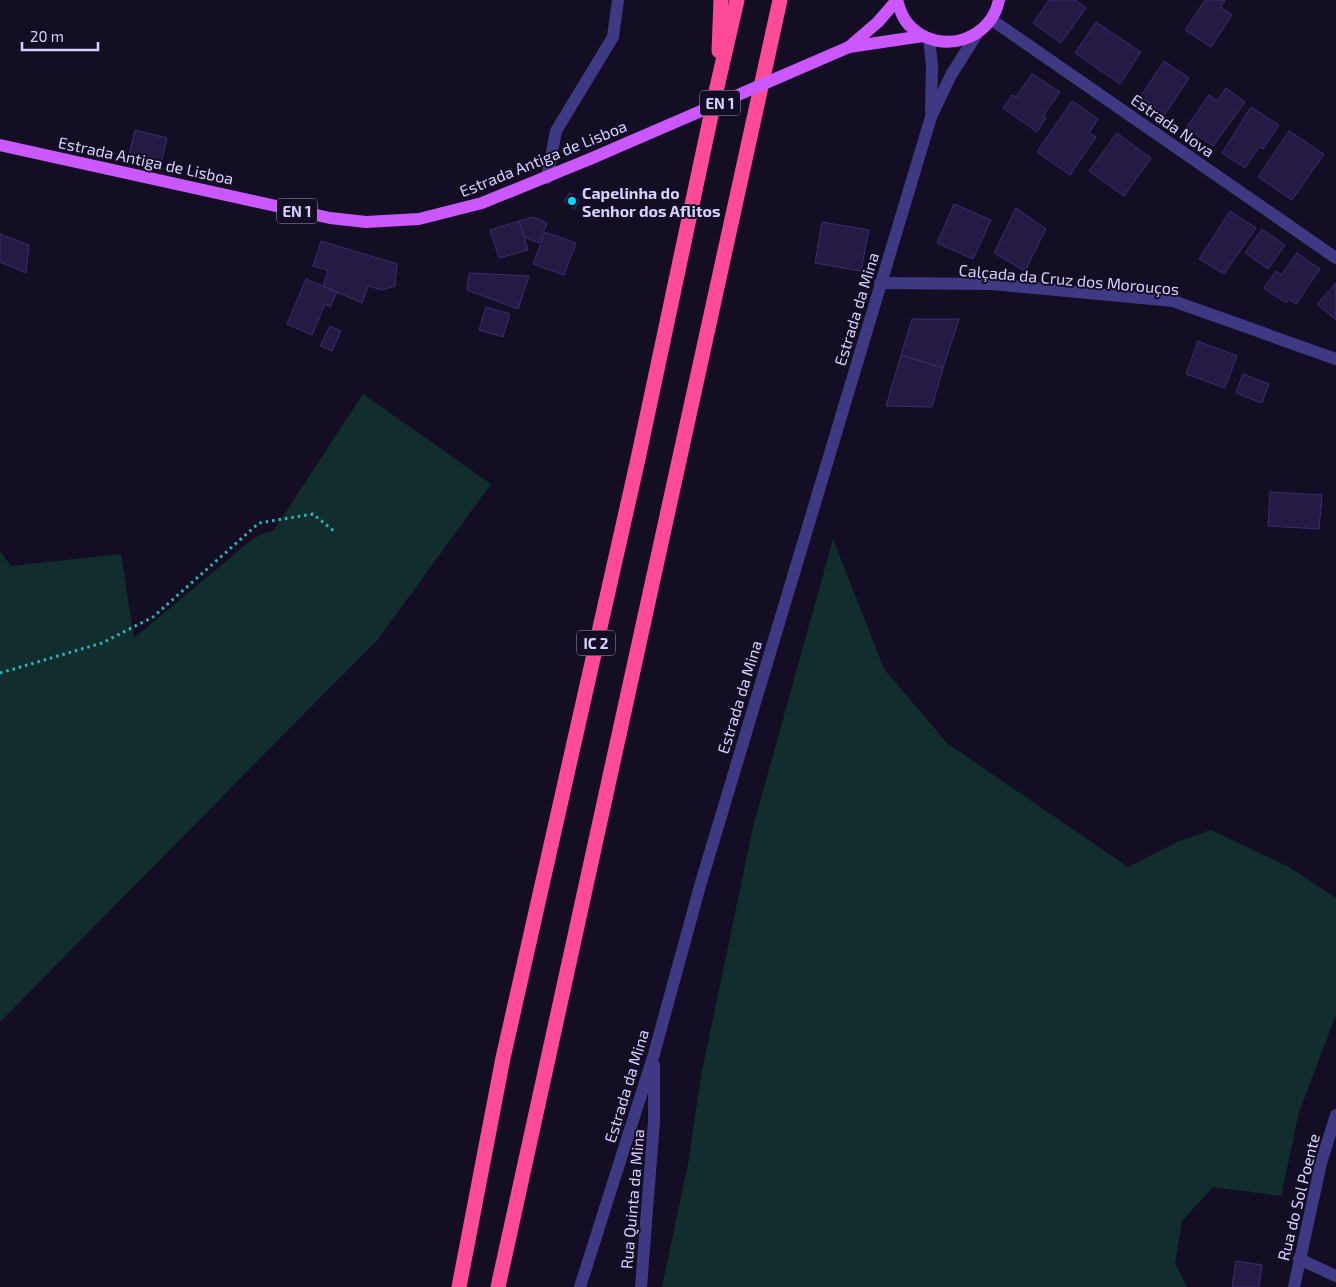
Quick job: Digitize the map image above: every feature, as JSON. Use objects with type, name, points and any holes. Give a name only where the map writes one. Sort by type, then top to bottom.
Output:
[{"type":"highway","points":[[717,87],[720,0]]},
{"type":"highway","name":"IC 2","points":[[458,1287],[503,1058],[638,459],[717,87],[738,0]]},
{"type":"highway","name":"IC 2","points":[[498,1287],[780,0]]},
{"type":"highway","points":[[770,46],[786,0]]},
{"type":"main road","name":"Estrada Antiga de Lisboa","points":[[849,47],[878,22],[897,0]]},
{"type":"main road","name":"Estrada Antiga de Lisboa","points":[[897,0],[902,15],[911,27],[926,38]]},
{"type":"main road","name":"Estrada Antiga de Lisboa","points":[[0,145],[330,218],[366,222],[419,219],[482,203],[547,178],[849,47],[926,38],[946,43],[962,41],[977,34],[992,20],[998,8],[999,0]]},
{"type":"street","points":[[547,178],[556,131],[613,37],[618,0]]},
{"type":"street","name":"Estrada Nova","points":[[992,20],[1336,258]]},
{"type":"street","name":"Estrada da Mina","points":[[580,1287],[654,1054],[700,886],[931,118],[951,75],[977,34]]},
{"type":"street","name":"Estrada da Mina","points":[[926,38],[932,65],[931,118]]},
{"type":"street","name":"Calçada da Cruz dos Morouços","points":[[880,283],[992,284],[1173,301],[1336,359]]},
{"type":"street","name":"Rua Quinta da Mina","points":[[641,1287],[654,1122],[654,1054]]},
{"type":"street","name":"Rua do Sol Poente","points":[[1294,1287],[1321,1164],[1336,1115]]},
{"type":"street","points":[[1299,1259],[1336,1276]]},
{"type":"path","points":[[0,673],[102,643],[152,617],[259,523],[313,514],[335,532]]},
{"type":"green space","points":[[363,394],[491,484],[379,638],[0,1022],[0,551],[11,566],[121,554],[134,638],[255,537],[274,530]]},
{"type":"green space","points":[[833,539],[884,669],[947,743],[1128,867],[1177,842],[1211,830],[1289,867],[1336,898],[1336,1015],[1299,1112],[1281,1196],[1213,1187],[1182,1221],[1175,1263],[1187,1287],[662,1287],[688,1164],[701,1076],[753,827]]},
{"type":"building","points":[[1049,0],[1076,0],[1086,8],[1061,43],[1033,23]]},
{"type":"building","points":[[1205,0],[1225,1],[1221,7],[1232,15],[1211,47],[1185,30]]},
{"type":"building","points":[[1096,22],[1141,52],[1120,84],[1075,53]]},
{"type":"building","points":[[1164,61],[1189,78],[1165,114],[1140,97]]},
{"type":"building","points":[[1032,74],[1060,92],[1043,116],[1046,118],[1037,132],[1003,108],[1012,95],[1016,97]]},
{"type":"building","points":[[1226,88],[1245,102],[1213,146],[1186,128],[1209,95],[1217,101]]},
{"type":"building","points":[[1072,101],[1098,119],[1089,133],[1096,137],[1070,175],[1037,152]]},
{"type":"building","points":[[1251,107],[1279,125],[1263,149],[1259,147],[1245,168],[1222,153]]},
{"type":"building","points":[[135,130],[167,138],[160,167],[128,159]]},
{"type":"building","points":[[1289,131],[1324,154],[1292,200],[1258,177]]},
{"type":"building","points":[[1117,133],[1151,158],[1124,196],[1089,171]]},
{"type":"building","name":"Capelinha do Senhor dos Aflitos","points":[[570,193],[580,201],[574,209],[564,201]]},
{"type":"building","points":[[954,204],[991,220],[973,259],[937,243]]},
{"type":"building","points":[[1016,208],[1046,229],[1025,271],[994,253]]},
{"type":"building","points":[[1230,211],[1256,228],[1224,274],[1199,259]]},
{"type":"building","points":[[533,217],[547,223],[539,243],[524,237],[519,221]]},
{"type":"building","points":[[519,221],[528,250],[499,258],[490,230]]},
{"type":"building","points":[[822,222],[869,230],[861,271],[815,263]]},
{"type":"building","points":[[1262,229],[1285,245],[1268,269],[1245,253]]},
{"type":"building","points":[[545,232],[576,243],[564,275],[533,264]]},
{"type":"building","points":[[0,234],[29,245],[26,273],[0,262]]},
{"type":"building","points":[[321,241],[397,264],[395,286],[382,290],[368,286],[362,303],[323,286],[328,270],[313,266]]},
{"type":"building","points":[[1297,253],[1320,269],[1296,304],[1289,299],[1286,303],[1264,288],[1276,271],[1281,275]]},
{"type":"building","points":[[469,273],[529,276],[518,309],[467,290]]},
{"type":"building","points":[[306,279],[337,292],[330,307],[325,304],[312,335],[287,324]]},
{"type":"building","points":[[1336,283],[1336,320],[1317,304]]},
{"type":"building","points":[[486,307],[510,314],[503,337],[479,330]]},
{"type":"building","points":[[912,319],[959,319],[943,368],[901,355]]},
{"type":"building","points":[[330,326],[341,331],[332,351],[320,346]]},
{"type":"building","points":[[1198,341],[1237,356],[1225,388],[1186,374]]},
{"type":"building","points":[[901,355],[943,368],[932,407],[886,406]]},
{"type":"building","points":[[1243,374],[1269,384],[1262,403],[1236,393]]},
{"type":"building","points":[[1270,492],[1322,495],[1319,529],[1268,526]]},
{"type":"building","points":[[1236,1261],[1262,1265],[1259,1287],[1232,1287]]},
{"type":"place","name":"Capelinha do Senhor dos Aflitos","points":[[572,201]]}]
